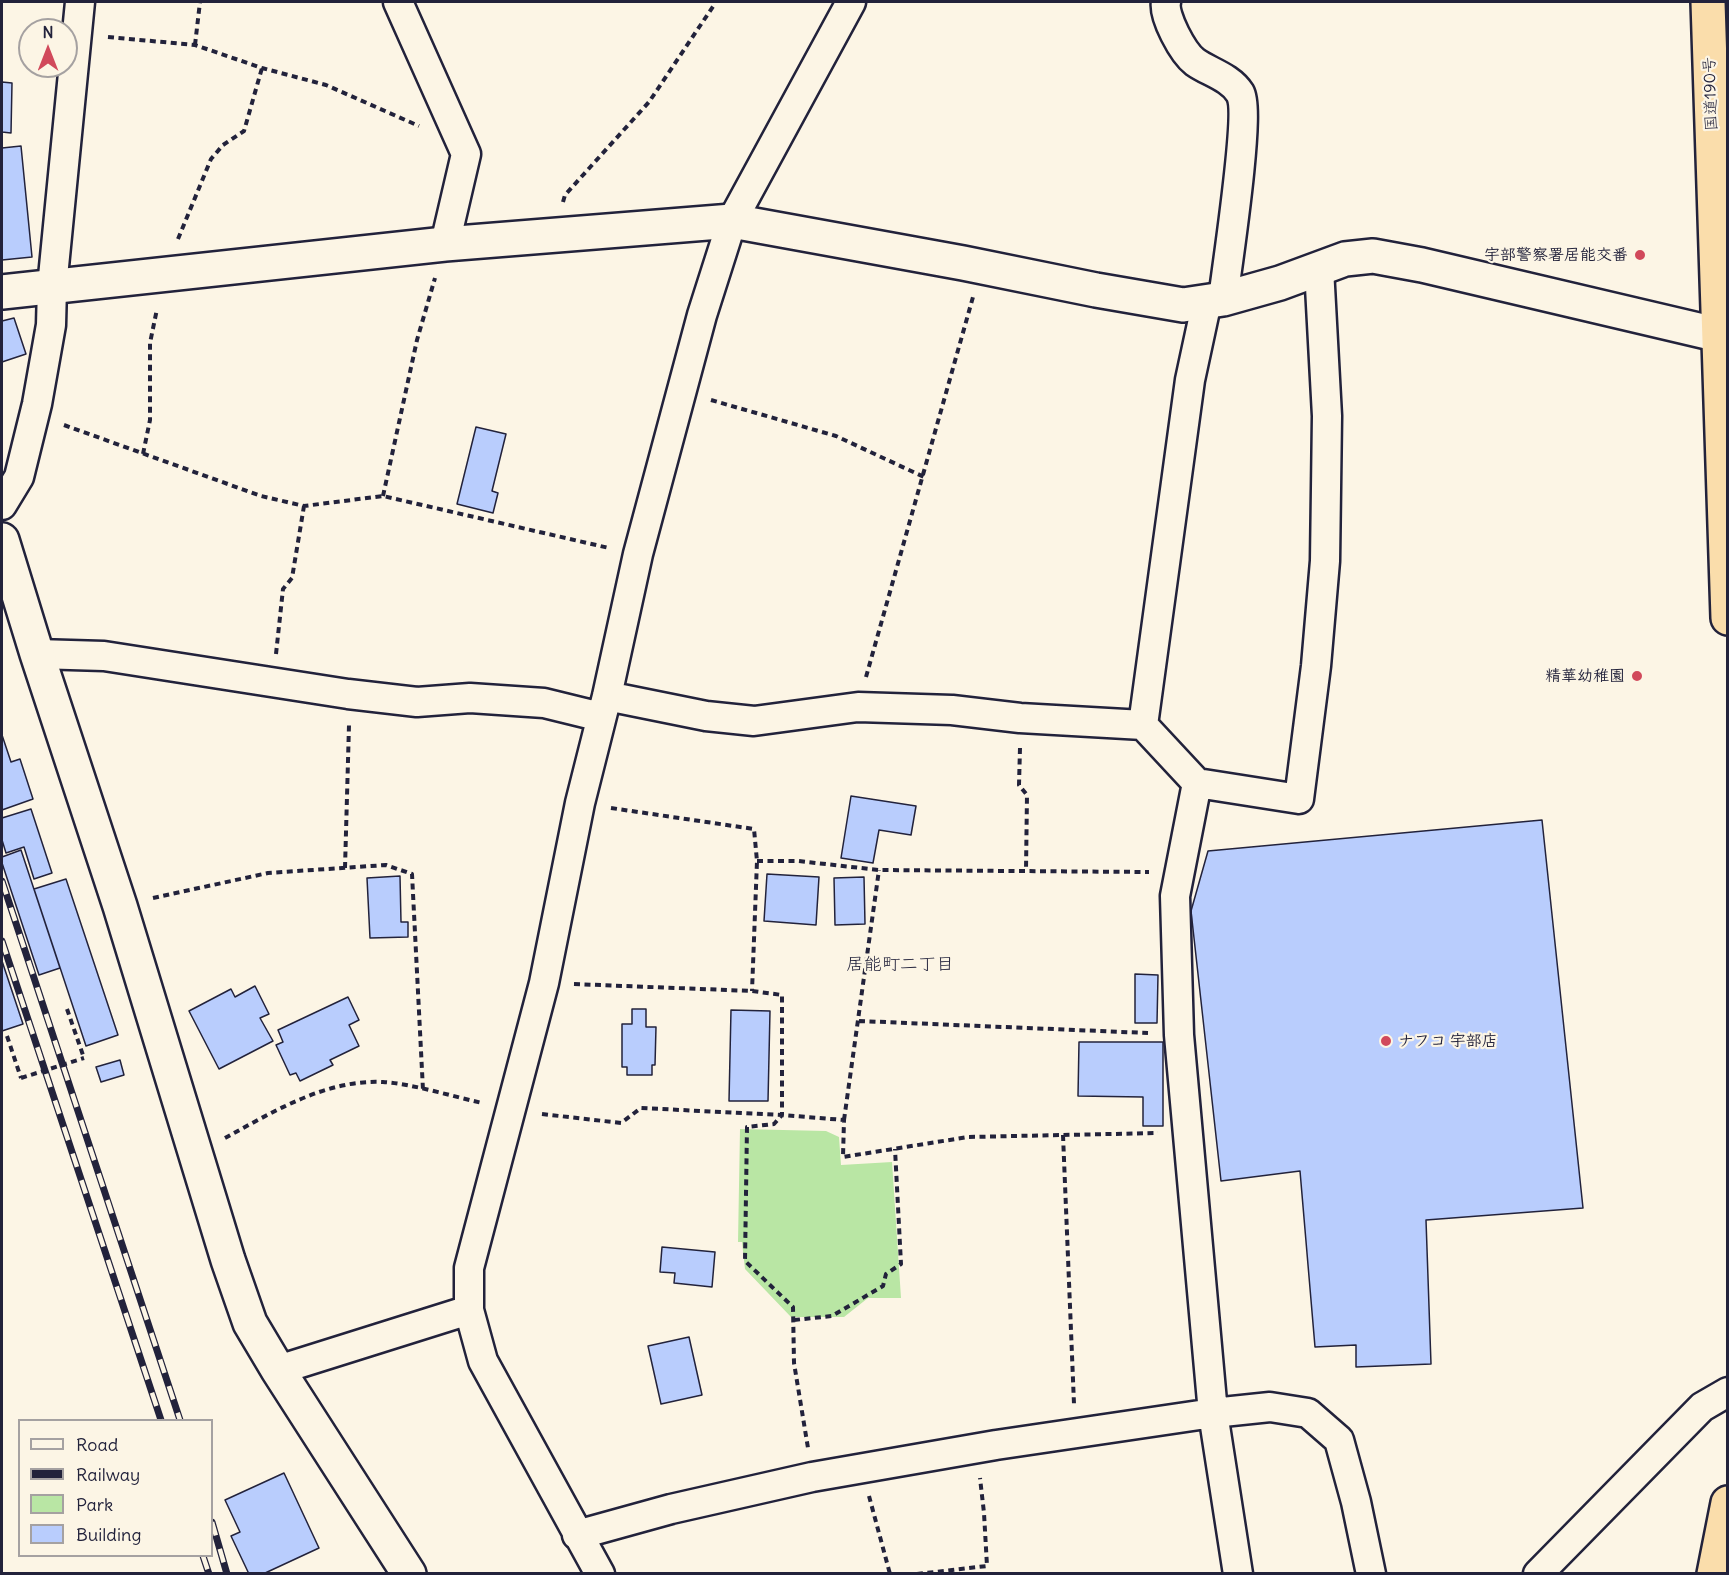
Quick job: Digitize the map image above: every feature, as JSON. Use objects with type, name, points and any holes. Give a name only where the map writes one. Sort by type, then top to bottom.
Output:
[{"type":"highway","name":"国道190号","points":[[1708,2],[1723,336],[1728,618]]},
{"type":"highway","points":[[1714,1574],[1728,1503]]},
{"type":"street","points":[[78,23],[80,2]]},
{"type":"street","points":[[398,2],[466,154],[445,244]]},
{"type":"street","points":[[600,1574],[483,1360],[469,1310],[469,1268],[544,983],[580,803],[638,554],[702,315],[732,220],[851,2]]},
{"type":"street","points":[[1143,725],[1190,380],[1215,300],[1244,124],[1241,95],[1230,82],[1193,61],[1173,30],[1165,8],[1166,2]]},
{"type":"street","points":[[2,505],[19,477],[34,415],[51,325],[52,287],[73,78]]},
{"type":"street","points":[[2,292],[445,244],[732,220],[1183,305],[1215,300],[1280,283],[1345,259],[1373,256],[1422,265],[1723,336]]},
{"type":"street","points":[[37,654],[104,656],[348,694],[417,702],[470,698],[604,706],[754,721],[858,707],[952,710],[1020,718],[1143,725],[1197,783],[1299,800],[1316,666],[1326,561],[1327,416],[1319,268]]},
{"type":"street","points":[[2,540],[120,906],[195,1155],[250,1323],[409,1574]]},
{"type":"street","points":[[1197,783],[1175,896],[1179,1035],[1213,1413],[1239,1574]]},
{"type":"street","points":[[278,1370],[469,1310]]},
{"type":"street","points":[[1538,1574],[1702,1407],[1728,1392]]},
{"type":"street","points":[[578,1535],[671,1509],[812,1477],[976,1448],[1213,1413],[1270,1407],[1308,1413],[1339,1440],[1351,1482],[1371,1574]]},
{"type":"path","points":[[195,45],[200,2]]},
{"type":"path","points":[[555,235],[565,195],[649,102],[714,2]]},
{"type":"path","points":[[78,33],[195,45],[262,68],[326,85],[461,145]]},
{"type":"path","points":[[383,496],[417,340],[445,244]]},
{"type":"path","points":[[858,707],[981,267]]},
{"type":"path","points":[[681,391],[836,436],[924,477]]},
{"type":"path","points":[[34,415],[261,496],[304,506],[383,496],[638,554]]},
{"type":"path","points":[[272,682],[284,589],[292,578],[304,506]]},
{"type":"path","points":[[345,868],[348,810],[348,694]]},
{"type":"path","points":[[1020,718],[1019,785],[1027,795],[1026,870]]},
{"type":"path","points":[[580,803],[754,829],[757,861],[752,991]]},
{"type":"path","points":[[757,861],[798,861],[879,870],[1180,872]]},
{"type":"path","points":[[120,906],[268,873],[386,865],[412,874],[423,1089]]},
{"type":"path","points":[[879,870],[844,1120],[843,1157],[968,1137],[1187,1132]]},
{"type":"path","points":[[544,983],[752,991],[782,995],[782,1115],[774,1124],[747,1127],[745,1261],[793,1307],[794,1363],[812,1477]]},
{"type":"path","points":[[8,1036],[21,1078],[84,1058],[67,1009]]},
{"type":"path","points":[[859,1021],[1179,1035]]},
{"type":"path","points":[[195,1155],[299,1098],[344,1086],[382,1082],[423,1089],[511,1110],[621,1123],[641,1108],[844,1120]]},
{"type":"path","points":[[1063,1135],[1075,1433]]},
{"type":"path","points":[[794,1320],[832,1316],[883,1286],[886,1274],[901,1264],[895,1149]]},
{"type":"path","points":[[917,1574],[987,1566],[984,1514],[976,1448]]},
{"type":"path","points":[[861,1468],[890,1574]]},
{"type":"green space","points":[[740,1129],[826,1131],[839,1137],[841,1165],[892,1162],[901,1298],[868,1298],[844,1317],[791,1317],[745,1269],[742,1242],[738,1242]]},
{"type":"building","points":[[2,82],[12,83],[11,133],[2,132]]},
{"type":"building","points":[[21,146],[32,257],[2,260],[2,148]]},
{"type":"building","points":[[14,318],[26,354],[2,362],[2,321]]},
{"type":"building","points":[[476,427],[506,434],[492,491],[498,493],[493,513],[457,504]]},
{"type":"building","points":[[2,735],[11,762],[20,759],[33,799],[2,810]]},
{"type":"building","points":[[851,796],[916,806],[911,835],[879,830],[873,863],[841,858]]},
{"type":"building","points":[[31,809],[52,873],[34,879],[24,847],[6,853],[2,840],[2,818]]},
{"type":"building","name":"ナフコ 宇部店","points":[[1542,820],[1583,1208],[1426,1220],[1431,1364],[1356,1367],[1356,1345],[1315,1347],[1300,1171],[1221,1181],[1191,911],[1208,851]]},
{"type":"building","points":[[21,850],[60,968],[39,975],[2,863],[2,857]]},
{"type":"building","points":[[767,874],[819,877],[816,925],[764,921]]},
{"type":"building","points":[[400,876],[401,922],[408,922],[408,937],[370,938],[367,878]]},
{"type":"building","points":[[864,877],[865,924],[835,925],[834,878]]},
{"type":"building","points":[[66,879],[118,1035],[86,1046],[34,889]]},
{"type":"building","points":[[2,961],[23,1024],[2,1031]]},
{"type":"building","points":[[1135,974],[1158,975],[1157,1023],[1135,1023]]},
{"type":"building","points":[[255,986],[269,1014],[260,1018],[273,1041],[219,1069],[189,1011],[231,989],[235,997]]},
{"type":"building","points":[[348,997],[359,1020],[349,1025],[359,1046],[330,1060],[333,1065],[300,1081],[296,1073],[290,1075],[276,1045],[283,1042],[278,1030]]},
{"type":"building","points":[[632,1009],[646,1009],[646,1027],[656,1027],[655,1065],[652,1065],[652,1075],[627,1075],[627,1067],[622,1067],[622,1024],[632,1024]]},
{"type":"building","points":[[731,1010],[770,1011],[768,1101],[729,1101]]},
{"type":"building","points":[[1079,1042],[1163,1042],[1163,1126],[1143,1126],[1143,1097],[1078,1096]]},
{"type":"building","points":[[120,1060],[124,1075],[101,1082],[96,1067]]},
{"type":"building","points":[[662,1247],[715,1252],[712,1287],[674,1283],[675,1273],[660,1272]]},
{"type":"building","points":[[689,1337],[702,1395],[661,1404],[648,1346]]},
{"type":"building","points":[[284,1473],[319,1548],[263,1574],[249,1574],[231,1536],[240,1532],[225,1500]]},
{"type":"railway","points":[[2,881],[180,1419]]},
{"type":"railway","points":[[2,941],[161,1419]]},
{"type":"railway","points":[[213,1525],[227,1574]]},
{"type":"railway","points":[[203,1557],[209,1574]]},
{"type":"place","name":"宇部警察署居能交番","points":[[1640,255]]},
{"type":"place","name":"精華幼稚園","points":[[1637,676]]},
{"type":"place","name":"ナフコ 宇部店","points":[[1386,1041]]},
{"type":"district","name":"居能町二丁目","points":[[900,965]]}]
